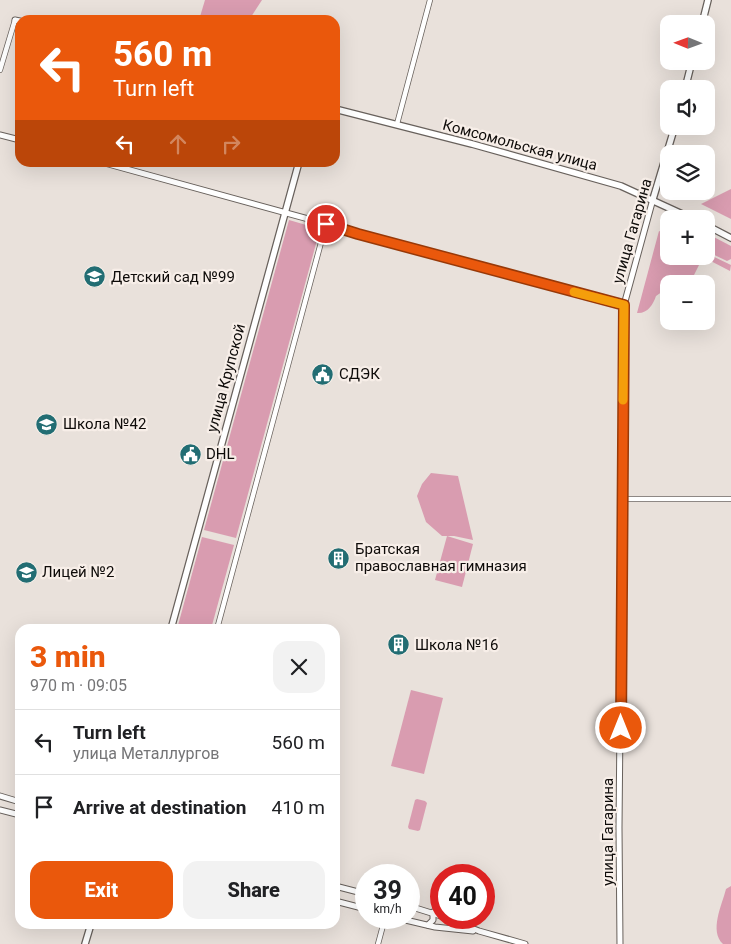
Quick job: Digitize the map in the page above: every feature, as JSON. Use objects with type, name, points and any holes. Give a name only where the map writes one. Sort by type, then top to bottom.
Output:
[{"type":"main road","points":[[704,15],[708,0]]},
{"type":"main road","name":"Комсомольская улица","points":[[340,110],[398,124],[621,186],[674,210]]},
{"type":"main road","name":"улица Гагарина","points":[[653,200],[672,135]]},
{"type":"main road","name":"улица Крупской","points":[[172,624],[298,167]]},
{"type":"main road","points":[[715,230],[731,238]]},
{"type":"main road","points":[[85,944],[90,929]]},
{"type":"street","points":[[398,124],[430,0]]},
{"type":"street","points":[[0,70],[15,28]]},
{"type":"street","points":[[0,135],[15,139]]},
{"type":"street","points":[[119,167],[358,234],[624,305]]},
{"type":"street","name":"улица Гагарина","points":[[620,944],[619,828],[624,305],[653,200]]},
{"type":"street","points":[[218,624],[326,224]]},
{"type":"street","points":[[622,499],[731,498]]},
{"type":"street","points":[[0,796],[15,800]]},
{"type":"street","points":[[0,810],[15,814]]},
{"type":"street","points":[[340,887],[355,891]]},
{"type":"street","points":[[340,902],[355,907]]},
{"type":"street","points":[[420,923],[479,931]]},
{"type":"street","points":[[378,944],[382,929]]},
{"type":"street","points":[[474,929],[525,944]]},
{"type":"shaded area","points":[[205,0],[262,0],[252,15],[200,15]]},
{"type":"shaded area","points":[[731,189],[731,219],[701,204],[709,200],[715,200],[715,197]]},
{"type":"shaded area","points":[[289,220],[320,229],[236,538],[204,530]]},
{"type":"shaded area","points":[[659,231],[660,265],[699,265],[694,275],[660,275],[660,293],[656,296],[649,308],[644,312],[637,313]]},
{"type":"shaded area","points":[[715,238],[731,246],[731,259],[727,261],[715,255]]},
{"type":"shaded area","points":[[715,257],[731,265],[730,271],[715,263]]},
{"type":"shaded area","points":[[431,473],[458,476],[473,540],[454,536],[442,536],[426,522],[417,496],[422,484]]},
{"type":"shaded area","points":[[447,536],[473,544],[462,587],[435,580]]},
{"type":"shaded area","points":[[202,537],[234,545],[212,624],[178,624]]},
{"type":"shaded area","points":[[411,690],[443,698],[424,774],[391,766]]},
{"type":"shaded area","points":[[415,800],[427,803],[420,830],[418,831],[408,827]]},
{"type":"shaded area","points":[[731,886],[731,944],[723,944],[719,939],[717,925],[726,889]]},
{"type":"slow traffic","points":[[574,292],[624,305],[623,400]]},
{"type":"place","name":"Детский сад №99","points":[[95,277]]},
{"type":"place","name":"СДЭК","points":[[323,374]]},
{"type":"place","name":"Школа №42","points":[[47,424]]},
{"type":"place","name":"DHL","points":[[190,454]]},
{"type":"place","name":"Братская православная гимназия","points":[[339,558]]},
{"type":"place","name":"Лицей №2","points":[[26,572]]},
{"type":"place","name":"Школа №16","points":[[399,645]]},
{"type":"route","points":[[326,224],[624,305],[621,728]]}]
